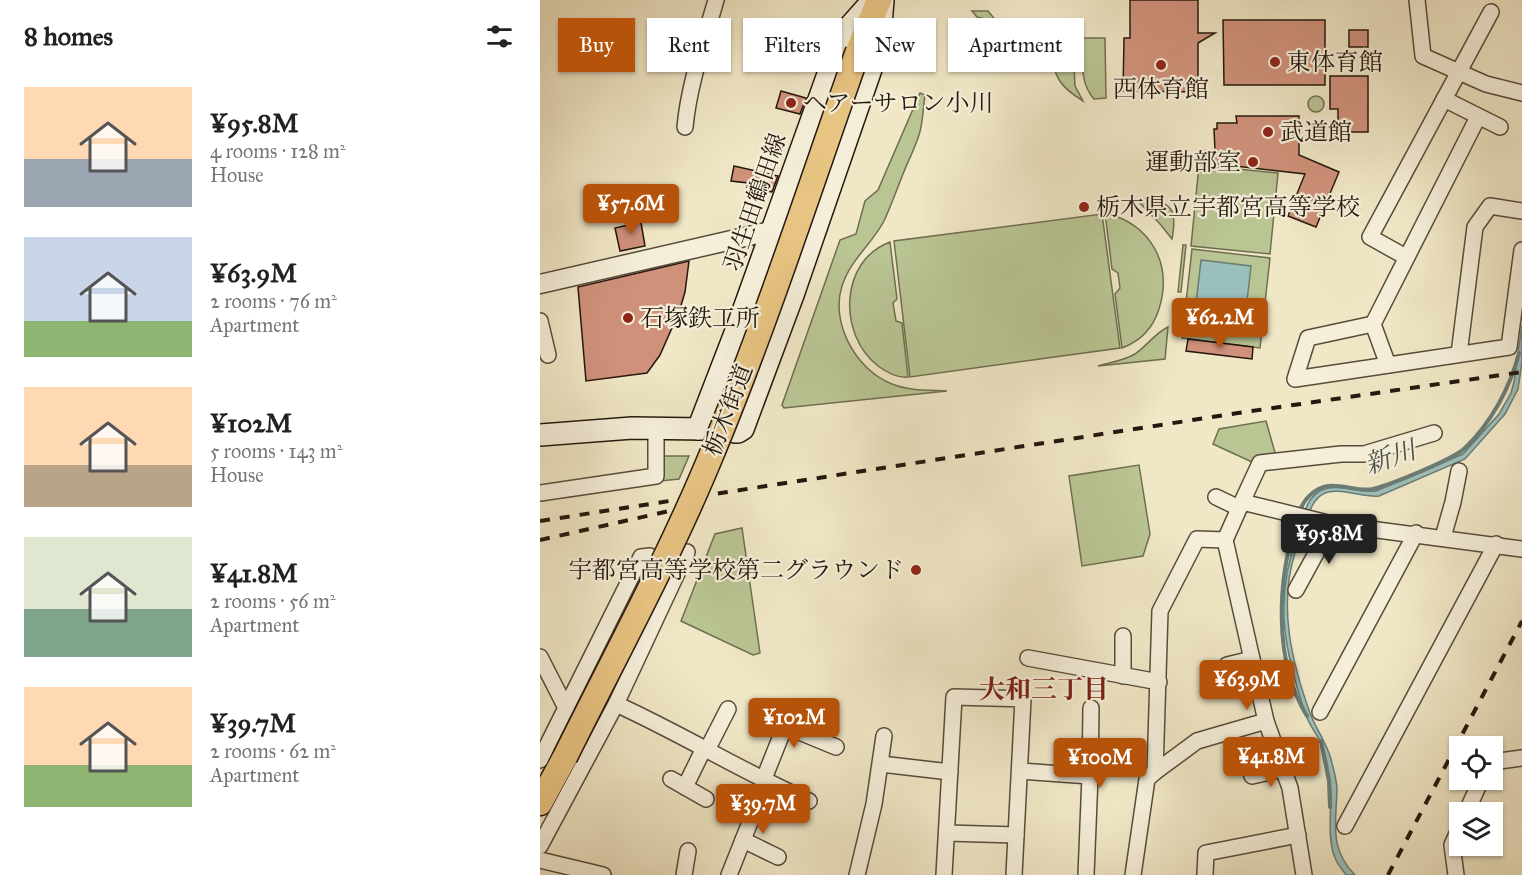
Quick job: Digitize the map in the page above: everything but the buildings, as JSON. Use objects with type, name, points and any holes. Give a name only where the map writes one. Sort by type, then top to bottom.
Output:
[{"type":"main road","name":"羽生田鶴田線","points":[[540,435],[600,429],[701,429],[842,35],[873,0]]},
{"type":"main road","name":"栃木街道","points":[[540,803],[671,546],[713,451],[858,51],[881,0]]},
{"type":"main road","points":[[735,432],[743,429],[769,362],[879,46],[881,0]]},
{"type":"street","points":[[685,127],[687,104],[716,0]]},
{"type":"street","points":[[1417,0],[1423,56],[1486,84],[1522,93]]},
{"type":"street","points":[[1406,257],[1370,237],[1491,12]]},
{"type":"street","points":[[1444,99],[1500,127]]},
{"type":"street","points":[[1388,365],[1373,324],[1479,117]]},
{"type":"street","points":[[1460,354],[1475,227],[1490,206],[1522,211]]},
{"type":"street","points":[[540,284],[771,231]]},
{"type":"street","points":[[1373,324],[1308,338],[1295,380],[1509,347],[1522,250]]},
{"type":"street","points":[[540,321],[548,356]]},
{"type":"street","points":[[540,493],[656,476],[656,428]]},
{"type":"street","points":[[1304,875],[1290,788],[1266,721],[1225,540],[1260,464],[1341,454],[1364,454],[1434,433]]},
{"type":"street","points":[[1443,537],[1459,471]]},
{"type":"street","points":[[1216,497],[1240,505],[1332,524],[1416,533],[1522,549]]},
{"type":"street","points":[[1296,590],[1332,524]]},
{"type":"street","points":[[1320,712],[1416,533]]},
{"type":"street","points":[[1155,772],[1160,611],[1197,540],[1225,540]]},
{"type":"street","points":[[1345,826],[1496,544]]},
{"type":"street","points":[[540,846],[616,704],[687,552],[681,553]]},
{"type":"street","points":[[540,760],[640,557],[650,556]]},
{"type":"street","points":[[1123,636],[1123,676]]},
{"type":"street","points":[[540,657],[566,708]]},
{"type":"street","points":[[1028,658],[1158,682]]},
{"type":"street","points":[[1227,665],[1252,659]]},
{"type":"street","points":[[944,875],[954,697],[1023,699],[1014,875]]},
{"type":"street","points":[[616,704],[666,727],[765,781],[809,801]]},
{"type":"street","points":[[1086,875],[1091,708]]},
{"type":"street","points":[[685,787],[728,709]]},
{"type":"street","points":[[1133,875],[1147,779],[1197,741],[1266,721]]},
{"type":"street","points":[[729,875],[785,726],[836,747]]},
{"type":"street","points":[[859,875],[874,804],[884,736]]},
{"type":"street","points":[[1503,761],[1522,758]]},
{"type":"street","points":[[880,764],[950,772]]},
{"type":"street","points":[[1252,776],[1283,769]]},
{"type":"street","points":[[1020,771],[1090,776]]},
{"type":"street","points":[[671,779],[706,799]]},
{"type":"street","points":[[946,833],[1016,835]]},
{"type":"street","points":[[1205,875],[1206,853],[1298,835]]},
{"type":"street","points":[[743,840],[778,857]]},
{"type":"street","points":[[684,875],[688,852]]},
{"type":"street","points":[[1453,856],[1456,875]]},
{"type":"street","points":[[540,860],[603,875]]},
{"type":"green space","points":[[972,11],[988,11],[994,18],[981,18]]},
{"type":"green space","points":[[1084,38],[1105,38],[1106,98],[1094,99],[1084,78]]},
{"type":"green space","points":[[1055,72],[1074,72],[1075,86],[1083,101],[1063,85]]},
{"type":"green space","points":[[920,93],[925,95],[917,140],[884,221],[850,268],[842,286],[839,300],[840,315],[843,330],[857,357],[879,377],[905,388],[947,391],[784,408],[782,405],[840,240],[856,234],[865,201],[878,190]]},
{"type":"green space","points":[[1313,96],[1319,96],[1324,104],[1322,110],[1313,112],[1308,107],[1308,101]]},
{"type":"green space","points":[[1199,165],[1278,173],[1270,254],[1191,246]]},
{"type":"green space","points":[[1146,198],[1163,203],[1171,210],[1174,222],[1172,239],[1138,201]]},
{"type":"green space","points":[[1105,213],[1121,218],[1146,236],[1160,262],[1163,277],[1163,292],[1153,322],[1140,338],[1122,348],[1115,294],[1120,288],[1118,273],[1112,269]]},
{"type":"green space","points":[[1102,214],[1120,348],[910,377],[894,241]]},
{"type":"green space","points":[[890,242],[897,299],[893,303],[896,321],[902,323],[908,377],[892,374],[878,366],[865,353],[856,336],[851,318],[850,300],[853,281],[861,265],[873,252]]},
{"type":"green space","points":[[1183,245],[1186,245],[1181,292],[1178,292]]},
{"type":"green space","points":[[1192,249],[1270,258],[1260,348],[1182,338]]},
{"type":"green space","points":[[1168,327],[1165,359],[1098,366],[1135,354]]},
{"type":"green space","points":[[1266,421],[1276,456],[1254,463],[1213,444],[1219,429]]},
{"type":"green space","points":[[661,456],[689,456],[679,479],[661,481]]},
{"type":"green space","points":[[1139,465],[1150,534],[1143,556],[1082,566],[1069,476]]},
{"type":"green space","points":[[742,528],[760,653],[753,655],[681,621],[715,534]]},
{"type":"water","points":[[1201,260],[1251,266],[1243,336],[1193,330]]},
{"type":"water","points":[[1522,325],[1522,362],[1518,389],[1505,414],[1465,459],[1379,496],[1337,491],[1325,493],[1312,506],[1295,553],[1288,593],[1289,634],[1303,694],[1312,719],[1329,753],[1335,774],[1336,835],[1341,855],[1355,875],[1346,875],[1337,862],[1331,845],[1331,792],[1323,746],[1310,724],[1298,691],[1284,624],[1286,580],[1302,520],[1312,497],[1322,490],[1335,487],[1376,491],[1463,454],[1499,414],[1511,393]]},
{"type":"waterway","name":"新川","points":[[1299,513],[1310,495],[1323,487],[1373,489],[1421,471],[1459,453],[1491,416],[1505,392],[1519,353]]},
{"type":"waterway","name":"新川","points":[[1297,520],[1285,568],[1282,620],[1288,670],[1307,716]]},
{"type":"waterway","name":"新川","points":[[1321,741],[1329,781],[1330,807]]},
{"type":"railway","points":[[540,521],[1238,413],[1522,372]]},
{"type":"railway","points":[[540,540],[696,505]]},
{"type":"railway","points":[[1388,875],[1522,621]]},
{"type":"place","name":"東体育館","points":[[1275,62]]},
{"type":"place","name":"西体育館","points":[[1161,65]]},
{"type":"place","name":"ヘアーサロン小川","points":[[791,103]]},
{"type":"place","name":"武道館","points":[[1268,132]]},
{"type":"place","name":"運動部室","points":[[1253,162]]},
{"type":"place","name":"栃木県立宇都宮高等学校","points":[[1084,207]]},
{"type":"place","name":"石塚鉄工所","points":[[628,318]]},
{"type":"place","name":"宇都宮高等学校第二グラウンド","points":[[916,570]]},
{"type":"district","name":"大和三丁目","points":[[1044,689]]}]
